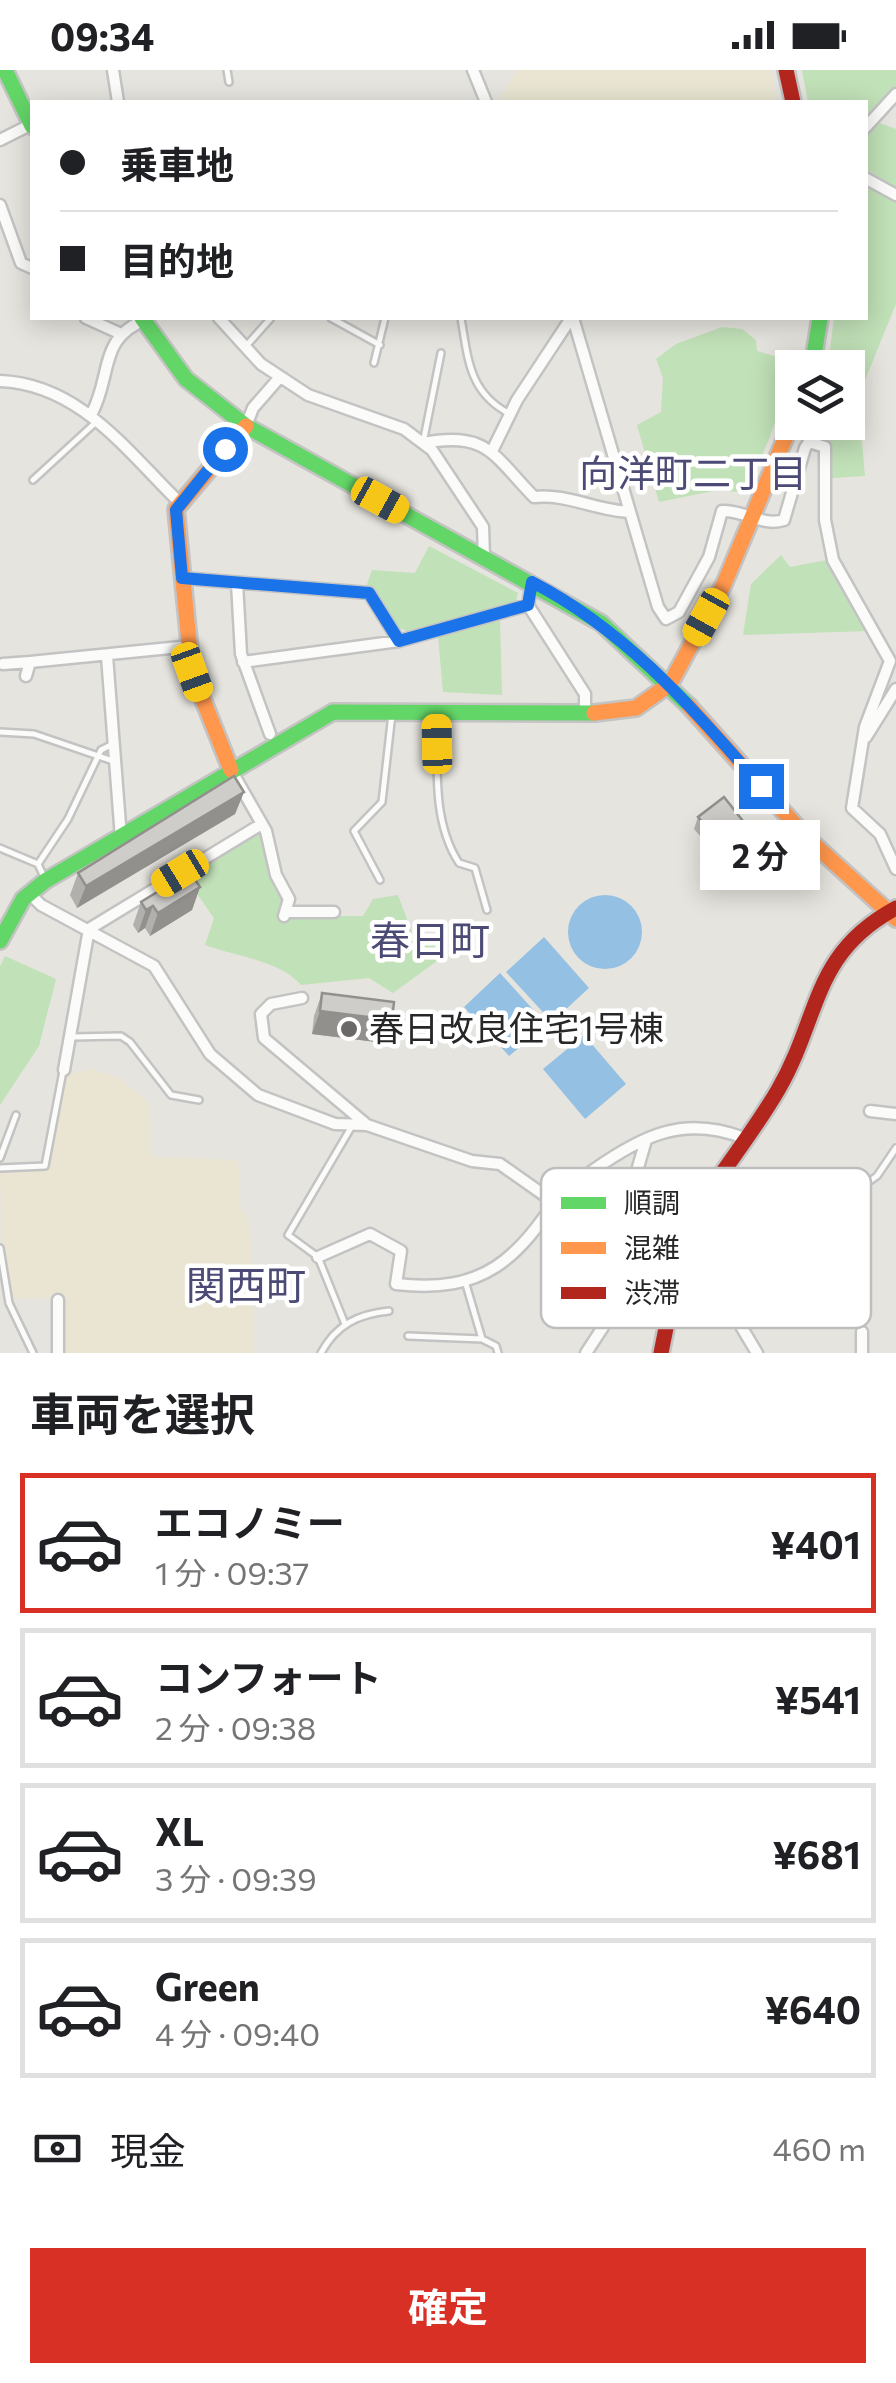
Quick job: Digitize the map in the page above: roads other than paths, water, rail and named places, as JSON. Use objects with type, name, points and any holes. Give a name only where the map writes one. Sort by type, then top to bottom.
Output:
[{"type":"street","points":[[6,70],[30,119]]},
{"type":"street","points":[[113,70],[118,100]]},
{"type":"street","points":[[473,70],[485,100]]},
{"type":"street","points":[[786,70],[793,100]]},
{"type":"street","points":[[868,125],[896,94]]},
{"type":"street","points":[[0,140],[30,124]]},
{"type":"street","points":[[868,180],[896,195]]},
{"type":"street","points":[[0,205],[21,263],[30,267]]},
{"type":"street","points":[[90,320],[119,333]]},
{"type":"street","points":[[94,418],[104,392],[108,355],[119,333],[142,320]]},
{"type":"street","points":[[147,320],[186,379],[246,426],[601,623],[670,684],[807,838],[894,912],[864,923],[828,967],[779,1088],[724,1168]]},
{"type":"street","points":[[221,320],[244,349],[280,377],[327,405],[404,428],[423,443],[482,528],[484,556]]},
{"type":"street","points":[[567,320],[510,414],[491,454],[534,497],[552,495],[590,508],[630,512]]},
{"type":"street","points":[[567,320],[661,616],[672,620],[708,557],[722,511],[754,516],[768,524],[784,520],[805,448],[809,442],[825,447],[825,520],[833,560],[890,661],[861,747],[852,808],[880,834],[896,869]]},
{"type":"street","points":[[815,350],[820,320]]},
{"type":"street","points":[[280,377],[254,408],[246,426],[178,502],[176,520],[192,672],[232,770],[260,825],[288,900],[286,914],[334,912]]},
{"type":"street","points":[[0,381],[64,395],[94,418],[178,502]]},
{"type":"street","points":[[423,443],[457,438],[493,449]]},
{"type":"street","points":[[0,941],[30,893],[45,881],[333,712],[586,713],[636,708],[670,684],[724,584],[785,440]]},
{"type":"street","points":[[182,578],[369,593],[399,641]]},
{"type":"street","points":[[532,582],[528,605],[584,694],[586,713]]},
{"type":"street","points":[[238,583],[243,662],[270,734]]},
{"type":"street","points":[[243,662],[399,641],[528,605]]},
{"type":"street","points":[[2,664],[180,647]]},
{"type":"street","points":[[107,656],[121,838]]},
{"type":"street","points":[[26,676],[30,662]]},
{"type":"street","points":[[861,747],[896,689]]},
{"type":"street","points":[[64,1070],[89,928],[260,825]]},
{"type":"street","points":[[30,893],[41,905],[154,966],[210,1054],[258,1095],[320,1120],[352,1126],[367,1124]]},
{"type":"street","points":[[302,998],[271,1004],[260,1014],[264,1038],[367,1124],[472,1161],[500,1164],[541,1193]]},
{"type":"street","points":[[870,1111],[896,1114]]},
{"type":"street","points":[[595,1168],[622,1150],[668,1132],[711,1125],[744,1138]]},
{"type":"street","points":[[638,1168],[646,1140]]},
{"type":"street","points":[[318,1257],[370,1234],[401,1251],[396,1284],[431,1288],[488,1274],[515,1255],[541,1220]]},
{"type":"street","points":[[58,1300],[58,1353]]},
{"type":"street","points":[[586,1353],[603,1328]]},
{"type":"street","points":[[661,1353],[666,1328]]},
{"type":"street","points":[[742,1328],[757,1353]]},
{"type":"street","points":[[862,1332],[862,1353]]},
{"type":"lane","points":[[226,70],[229,82]]},
{"type":"lane","points":[[244,349],[269,320]]},
{"type":"lane","points":[[335,320],[380,345]]},
{"type":"lane","points":[[374,362],[383,320]]},
{"type":"lane","points":[[461,320],[467,361],[484,398],[510,414]]},
{"type":"lane","points":[[423,443],[441,353]]},
{"type":"lane","points":[[33,480],[94,418]]},
{"type":"lane","points":[[380,880],[354,831],[382,802],[392,711]]},
{"type":"lane","points":[[436,712],[439,804],[448,842],[460,863],[475,868],[487,910]]},
{"type":"lane","points":[[0,732],[34,734],[97,760],[116,762]]},
{"type":"lane","points":[[38,864],[68,819],[104,746],[114,744]]},
{"type":"lane","points":[[0,848],[38,864],[45,881]]},
{"type":"lane","points":[[69,1037],[121,1036],[171,1095],[199,1100]]},
{"type":"lane","points":[[0,1168],[46,1166],[64,1070]]},
{"type":"lane","points":[[0,1158],[16,1116]]},
{"type":"lane","points":[[345,1324],[318,1257],[288,1234],[352,1126]]},
{"type":"lane","points":[[871,1180],[896,1148]]},
{"type":"lane","points":[[0,1248],[9,1304],[33,1353]]},
{"type":"lane","points":[[464,1281],[482,1339]]},
{"type":"lane","points":[[321,1353],[329,1337],[345,1324],[390,1311]]},
{"type":"lane","points":[[408,1336],[482,1339],[496,1346],[498,1353]]},
{"type":"water","points":[[605,895],[631,906],[642,932],[631,958],[605,969],[579,958],[568,932],[579,906]]},
{"type":"water","points":[[544,937],[589,988],[552,1022],[506,972]]},
{"type":"water","points":[[500,973],[547,1025],[509,1056],[464,1007]]},
{"type":"water","points":[[584,1035],[626,1084],[585,1119],[543,1069]]},
{"type":"place","name":"春日改良住宅1号棟","points":[[349,1029]]},
{"type":"district","name":"向洋町二丁目","points":[[693,474]]},
{"type":"district","name":"春日町","points":[[430,941]]},
{"type":"district","name":"関西町","points":[[246,1286]]}]
